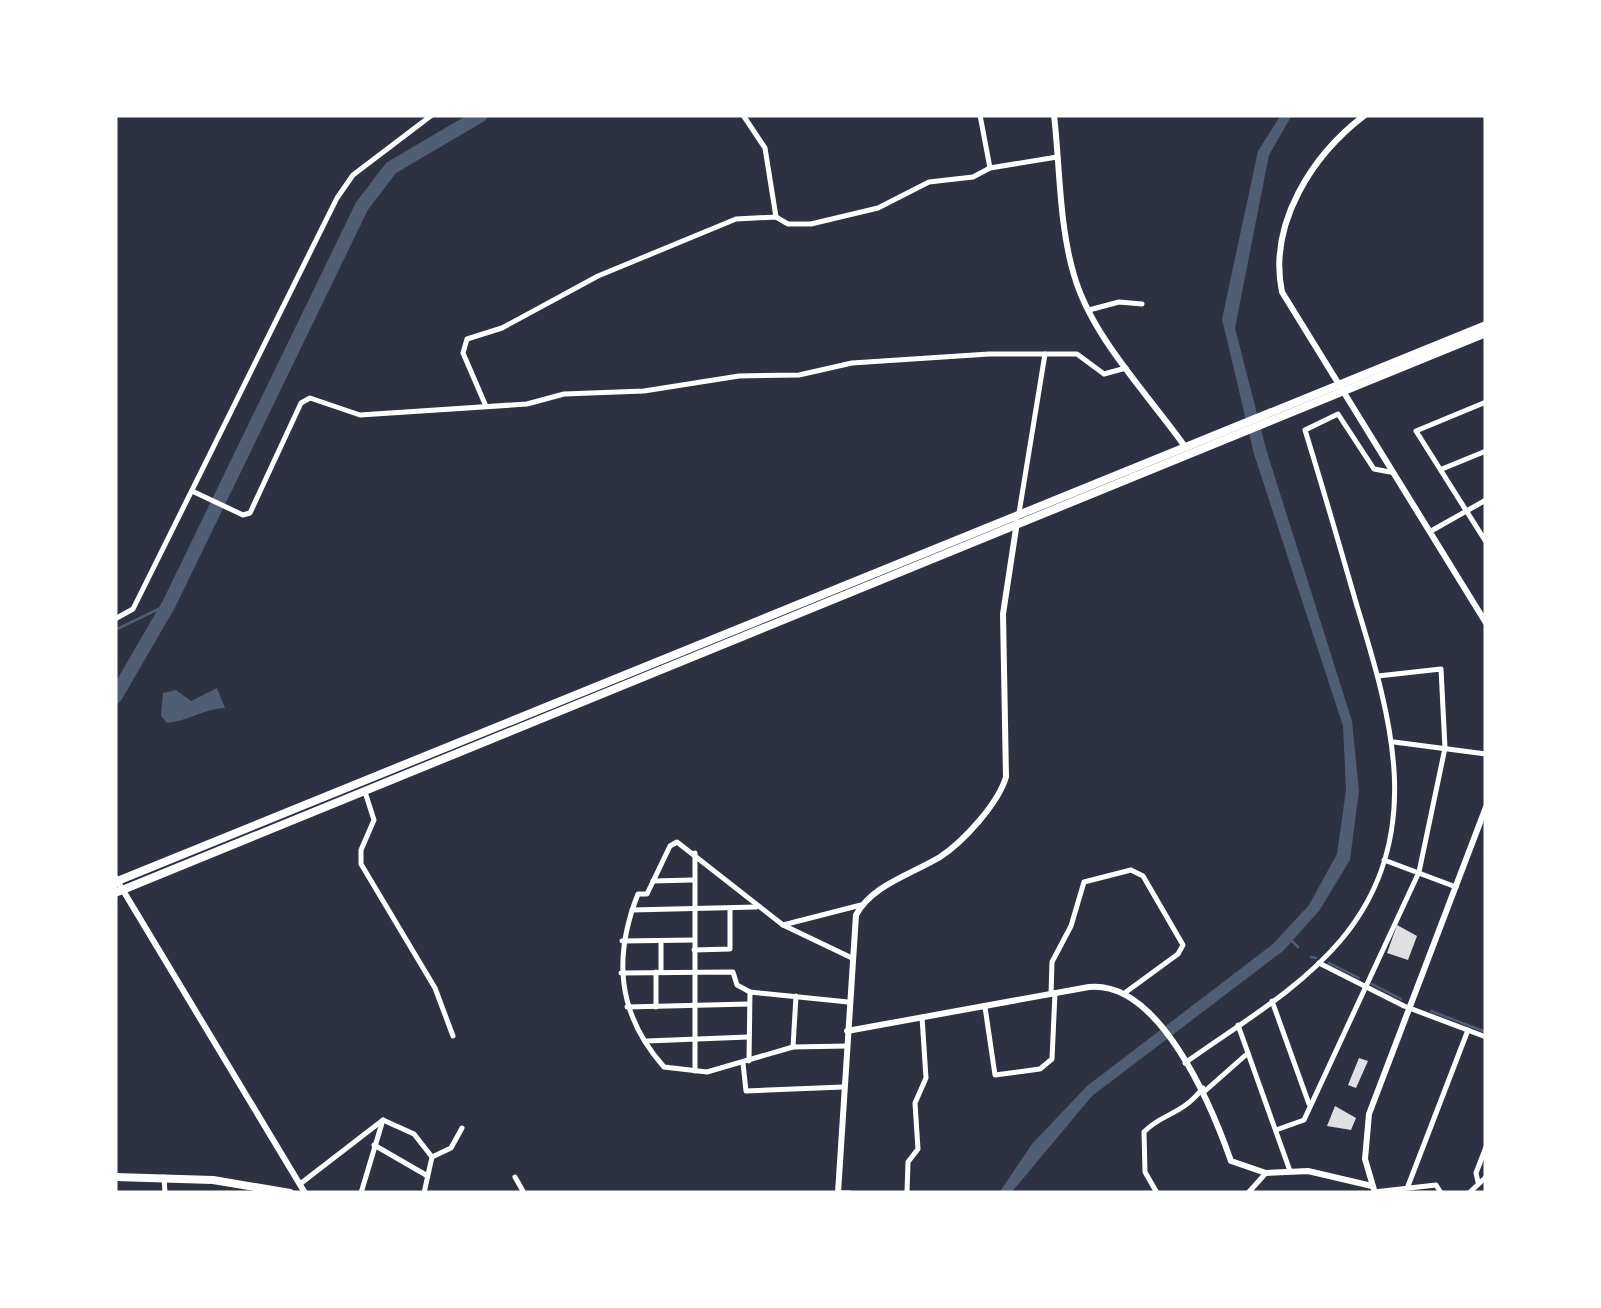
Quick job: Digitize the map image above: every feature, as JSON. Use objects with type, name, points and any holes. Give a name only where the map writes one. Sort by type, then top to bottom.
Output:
[{"type":"main road","points":[[117,884],[1278,415],[1486,324]]},
{"type":"main road","points":[[1340,388],[1486,333]]},
{"type":"main road","points":[[117,884],[365,791],[1017,520]]},
{"type":"main road","points":[[115,1177],[212,1180],[290,1193]]},
{"type":"street","points":[[115,619],[133,610],[196,493],[337,198],[370,160],[432,115]]},
{"type":"street","points":[[744,115],[765,148],[776,217]]},
{"type":"street","points":[[980,115],[990,168]]},
{"type":"street","points":[[1054,115],[1069,253],[1089,310],[1188,451]]},
{"type":"street","points":[[1364,115],[1312,171],[1290,213],[1278,262],[1288,306],[1486,623]]},
{"type":"street","points":[[486,404],[463,352],[470,336],[502,328],[598,276],[736,219],[776,217],[788,224],[811,224],[878,208],[929,182],[974,177],[990,168],[1059,157]]},
{"type":"street","points":[[1089,310],[1119,302],[1142,304]]},
{"type":"street","points":[[783,925],[862,905],[947,852],[1004,786],[1007,670],[1003,614],[1045,354]]},
{"type":"street","points":[[196,493],[242,515],[252,510],[304,400],[360,415],[527,404],[564,394],[644,391],[738,376],[800,375],[852,363],[925,356],[1077,354],[1104,374],[1128,367]]},
{"type":"street","points":[[1486,402],[1416,431],[1486,542]]},
{"type":"street","points":[[1185,1063],[1319,963],[1355,920],[1384,860],[1395,808],[1394,742],[1305,430],[1338,414],[1374,469],[1383,474],[1390,472]]},
{"type":"street","points":[[1442,470],[1486,451]]},
{"type":"street","points":[[1428,533],[1486,500]]},
{"type":"street","points":[[1276,1130],[1304,1120],[1418,872],[1446,748],[1441,670],[1378,676]]},
{"type":"street","points":[[1394,742],[1486,754]]},
{"type":"street","points":[[365,791],[374,820],[360,850],[361,864],[435,988],[453,1036]]},
{"type":"street","points":[[1374,1190],[1365,1159],[1367,1122],[1486,808]]},
{"type":"street","points":[[846,1046],[793,1047],[746,1062],[695,1071],[664,1066],[627,1007],[621,973],[622,942],[638,894],[647,894],[670,846],[678,842],[783,925],[852,958]]},
{"type":"street","points":[[695,853],[695,1071]]},
{"type":"street","points":[[1384,860],[1456,887]]},
{"type":"street","points":[[984,1006],[994,1075],[1040,1069],[1052,1059],[1052,962],[1071,926],[1084,882],[1131,870],[1143,876],[1183,945],[1178,954],[1126,992]]},
{"type":"street","points":[[653,881],[692,880]]},
{"type":"street","points":[[117,884],[302,1188],[383,1120]]},
{"type":"street","points":[[850,1193],[838,1193],[854,923],[862,905]]},
{"type":"street","points":[[632,910],[756,907]]},
{"type":"street","points":[[694,950],[730,949],[730,910]]},
{"type":"street","points":[[622,942],[694,940]]},
{"type":"street","points":[[656,1007],[661,941]]},
{"type":"street","points":[[1319,963],[1410,1007],[1486,1037]]},
{"type":"street","points":[[621,973],[733,972],[737,985],[750,992],[848,1002]]},
{"type":"street","points":[[847,1031],[1098,986],[1126,992],[1147,1012],[1204,1089],[1230,1161],[1266,1174],[1290,1171],[1374,1190],[1436,1186],[1441,1193]]},
{"type":"street","points":[[750,992],[746,1091],[843,1086]]},
{"type":"street","points":[[793,1047],[796,996]]},
{"type":"street","points":[[1272,1000],[1310,1107]]},
{"type":"street","points":[[627,1007],[750,1004]]},
{"type":"street","points":[[906,1192],[908,1162],[918,1149],[915,1103],[926,1078],[922,1017]]},
{"type":"street","points":[[1238,1025],[1290,1171]]},
{"type":"street","points":[[1408,1186],[1468,1030]]},
{"type":"street","points":[[646,1040],[749,1037]]},
{"type":"street","points":[[1158,1193],[1145,1172],[1144,1132],[1156,1121],[1188,1106],[1248,1053]]},
{"type":"street","points":[[361,1193],[383,1120]]},
{"type":"street","points":[[383,1120],[414,1134],[432,1157]]},
{"type":"street","points":[[424,1193],[432,1157],[451,1148],[462,1128]]},
{"type":"street","points":[[374,1145],[426,1175]]},
{"type":"street","points":[[1478,1182],[1476,1173],[1486,1147]]},
{"type":"street","points":[[1248,1193],[1266,1174]]},
{"type":"street","points":[[515,1177],[524,1193]]},
{"type":"street","points":[[1469,1193],[1486,1177]]},
{"type":"street","points":[[164,1178],[165,1193]]},
{"type":"street","points":[[514,1193],[520,1186]]},
{"type":"water","points":[[1281,115],[1292,115],[1269,155],[1235,328],[1266,449],[1352,721],[1359,791],[1350,860],[1319,911],[1283,951],[1092,1096],[1011,1193],[999,1193],[1032,1144],[1087,1086],[1273,944],[1309,905],[1337,854],[1346,790],[1343,726],[1254,454],[1222,319],[1258,151]]},
{"type":"water","points":[[217,688],[225,708],[167,723],[161,716],[163,693],[176,690],[191,701]]},
{"type":"building","points":[[1397,925],[1417,936],[1408,960],[1387,953]]},
{"type":"building","points":[[1359,1058],[1368,1061],[1356,1088],[1348,1085]]},
{"type":"building","points":[[1335,1106],[1356,1118],[1351,1130],[1327,1126]]},
{"type":"waterway","points":[[115,697],[169,604],[362,206],[391,168],[481,115]]},
{"type":"waterway","points":[[115,630],[169,604]]},
{"type":"waterway","points":[[1292,941],[1298,947]]},
{"type":"waterway","points":[[1311,957],[1316,958]]},
{"type":"waterway","points":[[1329,963],[1359,978]]},
{"type":"waterway","points":[[1372,984],[1401,999]]},
{"type":"waterway","points":[[1431,1011],[1486,1032]]}]
